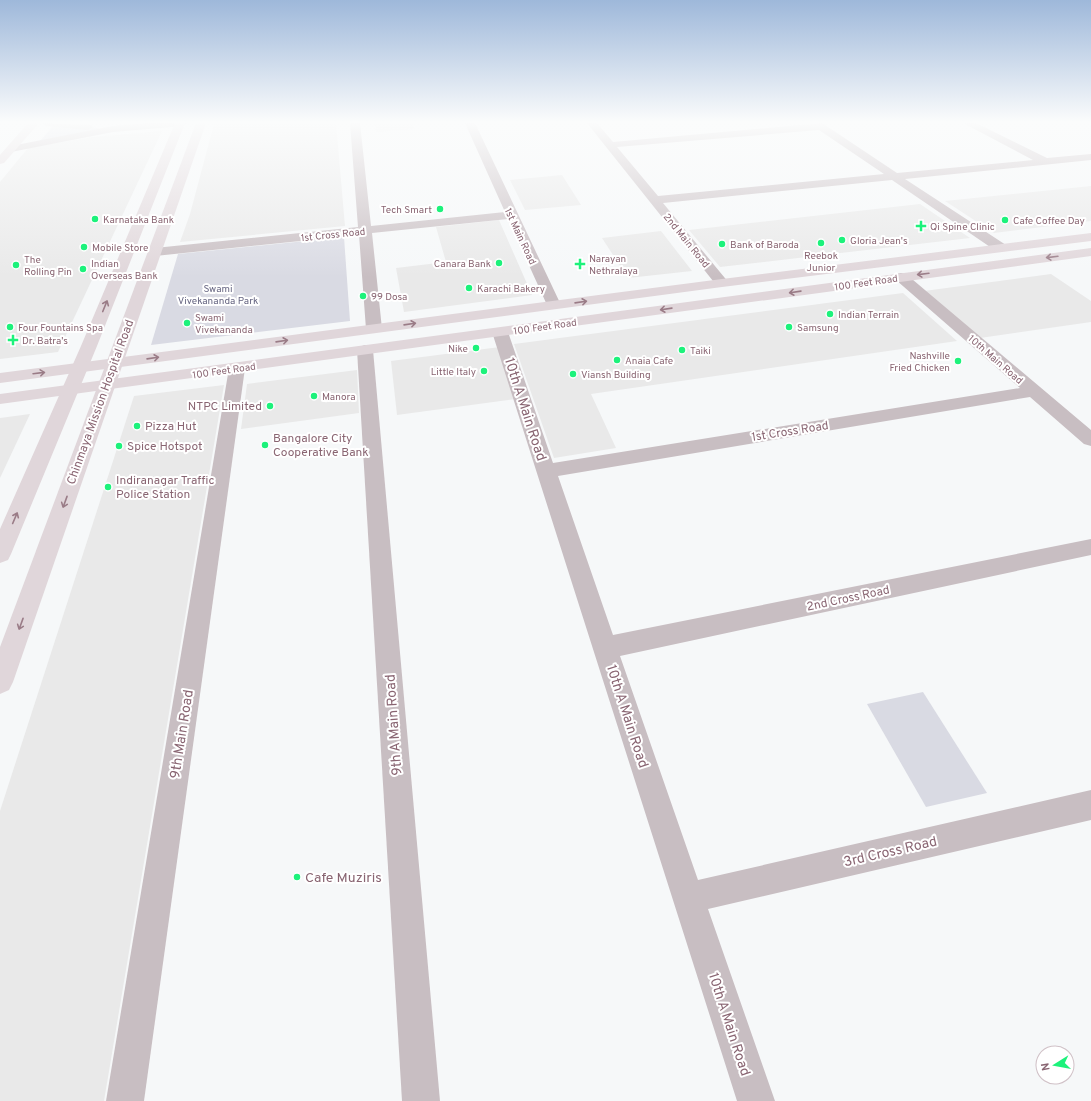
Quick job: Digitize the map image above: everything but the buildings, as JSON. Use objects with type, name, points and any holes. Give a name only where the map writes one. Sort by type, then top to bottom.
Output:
[{"type":"main road","points":[[0,554],[79,368],[158,174]]},
{"type":"main road","name":"Chinmaya Mission Hospital Road","points":[[0,682],[183,174]]},
{"type":"main road","name":"100 Feet Road","points":[[0,399],[237,368],[369,339],[554,305],[1091,237]]},
{"type":"main road","name":"100 Feet Road","points":[[0,378],[114,364],[369,339],[500,332],[1091,252]]},
{"type":"street","name":"9th A Main Road","points":[[360,174],[365,230],[369,339],[422,1101]]},
{"type":"street","name":"1st Main Road","points":[[493,174],[554,305]]},
{"type":"street","name":"2nd Main Road","points":[[634,174],[722,283]]},
{"type":"street","points":[[655,200],[910,174]]},
{"type":"street","points":[[894,176],[1001,248]]},
{"type":"street","name":"1st Cross Road","points":[[155,252],[511,214]]},
{"type":"street","name":"10th Main Road","points":[[901,277],[1033,391],[1083,425],[1091,440]]},
{"type":"street","name":"10th A Main Road","points":[[500,332],[756,1101]]},
{"type":"street","name":"9th Main Road","points":[[125,1101],[237,368]]},
{"type":"street","name":"1st Cross Road","points":[[546,471],[1033,391]]},
{"type":"street","name":"2nd Cross Road","points":[[606,648],[1091,547]]},
{"type":"street","name":"3rd Cross Road","points":[[688,898],[1091,804]]},
{"type":"shaded area","points":[[6,174],[142,174],[58,352],[0,359],[0,182]]},
{"type":"shaded area","points":[[201,174],[340,174],[345,226],[180,242],[190,214]]},
{"type":"shaded area","points":[[562,175],[581,205],[525,210],[510,180]]},
{"type":"shaded area","points":[[1091,186],[1091,221],[994,233],[945,201]]},
{"type":"shaded area","points":[[920,204],[970,238],[720,267],[689,230]]},
{"type":"shaded area","points":[[499,220],[532,295],[404,312],[396,268],[446,262],[436,227]]},
{"type":"shaded area","points":[[661,231],[692,271],[628,278],[602,238]]},
{"type":"shaded area","points":[[1051,274],[1091,301],[1091,322],[980,338],[924,291]]},
{"type":"shaded area","points":[[903,293],[957,341],[591,394],[616,448],[554,458],[514,344]]},
{"type":"shaded area","points":[[500,347],[516,399],[397,415],[391,361]]},
{"type":"shaded area","points":[[357,370],[359,413],[241,429],[247,384]]},
{"type":"shaded area","points":[[224,385],[104,1101],[0,1101],[0,811],[134,396]]},
{"type":"shaded area","points":[[30,414],[0,478],[0,418]]},
{"type":"green space","name":"Swami Vivekananda Park","points":[[344,237],[350,321],[151,345],[178,254]]},
{"type":"green space","points":[[923,692],[987,793],[926,807],[867,704]]},
{"type":"place","name":"Tech Smart","points":[[440,209]]},
{"type":"place","name":"Karnataka Bank","points":[[95,219]]},
{"type":"place","name":"Cafe Coffee Day","points":[[1005,220]]},
{"type":"place","name":"Qi Spine Clinic","points":[[921,226]]},
{"type":"place","name":"Gloria Jean's","points":[[842,240]]},
{"type":"place","name":"Reebok Junior","points":[[821,243]]},
{"type":"place","name":"Bank of Baroda","points":[[722,244]]},
{"type":"place","name":"Mobile Store","points":[[84,247]]},
{"type":"place","name":"Canara Bank","points":[[499,263]]},
{"type":"place","name":"Narayan Nethralaya","points":[[580,264]]},
{"type":"place","name":"The Rolling Pin","points":[[16,265]]},
{"type":"place","name":"Indian Overseas Bank","points":[[83,269]]},
{"type":"place","name":"Karachi Bakery","points":[[469,288]]},
{"type":"place","name":"99 Dosa","points":[[363,296]]},
{"type":"place","name":"Indian Terrain","points":[[830,314]]},
{"type":"place","name":"Swami Vivekananda","points":[[187,323]]},
{"type":"place","name":"Four Fountains Spa","points":[[10,327]]},
{"type":"place","name":"Samsung","points":[[789,327]]},
{"type":"place","name":"Dr. Batra's","points":[[13,340]]},
{"type":"place","name":"Nike","points":[[476,348]]},
{"type":"place","name":"Taiki","points":[[682,350]]},
{"type":"place","name":"Anaia Cafe","points":[[617,360]]},
{"type":"place","name":"Nashville Fried Chicken","points":[[958,361]]},
{"type":"place","name":"Little Italy","points":[[484,371]]},
{"type":"place","name":"Viansh Building","points":[[573,374]]},
{"type":"place","name":"Manora","points":[[314,396]]},
{"type":"place","name":"NTPC Limited","points":[[270,406]]},
{"type":"place","name":"Pizza Hut","points":[[137,426]]},
{"type":"place","name":"Bangalore City Cooperative Bank","points":[[265,445]]},
{"type":"place","name":"Spice Hotspot","points":[[119,446]]},
{"type":"place","name":"Indiranagar Traffic Police Station","points":[[108,487]]},
{"type":"place","name":"Cafe Muziris","points":[[297,877]]}]
